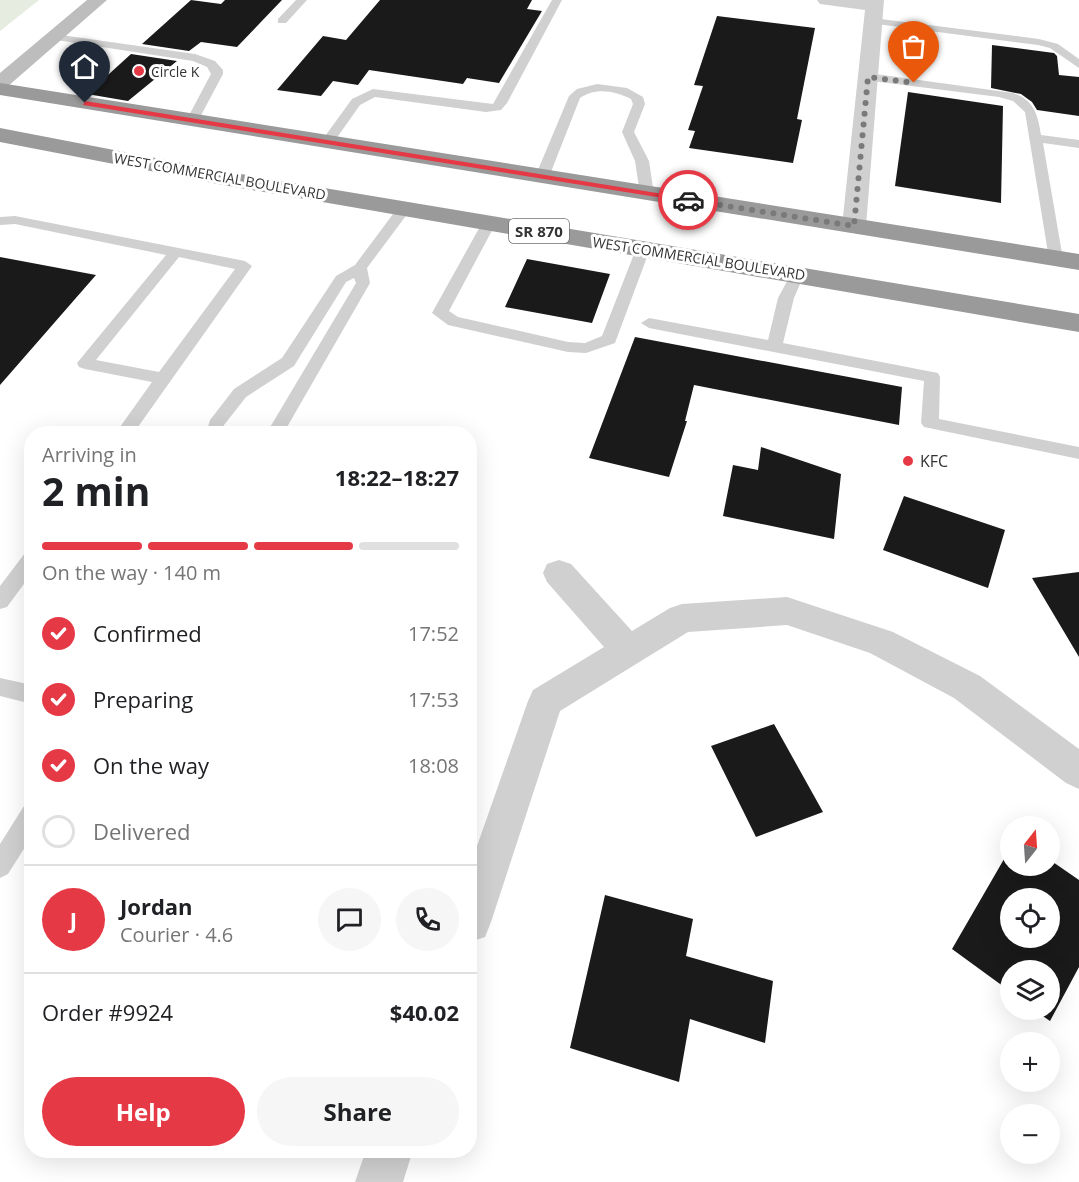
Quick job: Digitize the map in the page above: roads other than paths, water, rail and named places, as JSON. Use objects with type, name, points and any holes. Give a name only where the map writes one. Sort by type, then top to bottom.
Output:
[{"type":"highway","points":[[0,89],[1079,262]]},
{"type":"highway","points":[[32,141],[61,124],[74,120],[86,120],[288,153],[471,174],[542,177]]},
{"type":"highway","name":"WEST COMMERCIAL BOULEVARD","points":[[0,135],[223,178],[1079,323]]},
{"type":"street","points":[[0,83],[98,0]]},
{"type":"street","points":[[826,0],[874,9],[854,226]]},
{"type":"street","points":[[560,573],[628,650]]},
{"type":"street","points":[[477,902],[546,701],[682,618],[787,610],[881,642],[967,687],[1079,771]]},
{"type":"street","points":[[379,1182],[387,1158]]},
{"type":"lane","points":[[282,21],[302,0]]},
{"type":"lane","points":[[326,143],[356,102],[373,93],[486,108],[497,107],[557,0]]},
{"type":"lane","points":[[874,9],[1054,46],[1079,64]]},
{"type":"lane","points":[[54,37],[195,58],[211,63],[217,74],[192,121]]},
{"type":"lane","points":[[868,77],[1017,98],[1030,112],[1056,259]]},
{"type":"lane","points":[[542,177],[575,96],[588,88],[617,90],[637,97],[639,104],[628,132],[642,161],[647,194]]},
{"type":"lane","points":[[1035,138],[1079,144]]},
{"type":"lane","points":[[216,426],[240,393],[288,362],[340,279],[360,268],[404,209]]},
{"type":"lane","points":[[0,221],[15,220],[245,266],[129,426]]},
{"type":"lane","points":[[489,223],[440,313],[453,321],[568,347],[586,348],[609,339],[643,249]]},
{"type":"lane","points":[[163,379],[86,363],[176,252]]},
{"type":"lane","points":[[279,426],[363,283],[360,268]]},
{"type":"lane","points":[[774,347],[786,298],[796,275]]},
{"type":"lane","points":[[649,323],[932,377],[930,423],[1079,453]]},
{"type":"lane","points":[[0,601],[24,569]]},
{"type":"lane","points":[[0,687],[24,693]]},
{"type":"lane","points":[[0,866],[24,827]]},
{"type":"place","name":"Circle K","points":[[139,71]]},
{"type":"place","name":"KFC","points":[[908,461]]}]
